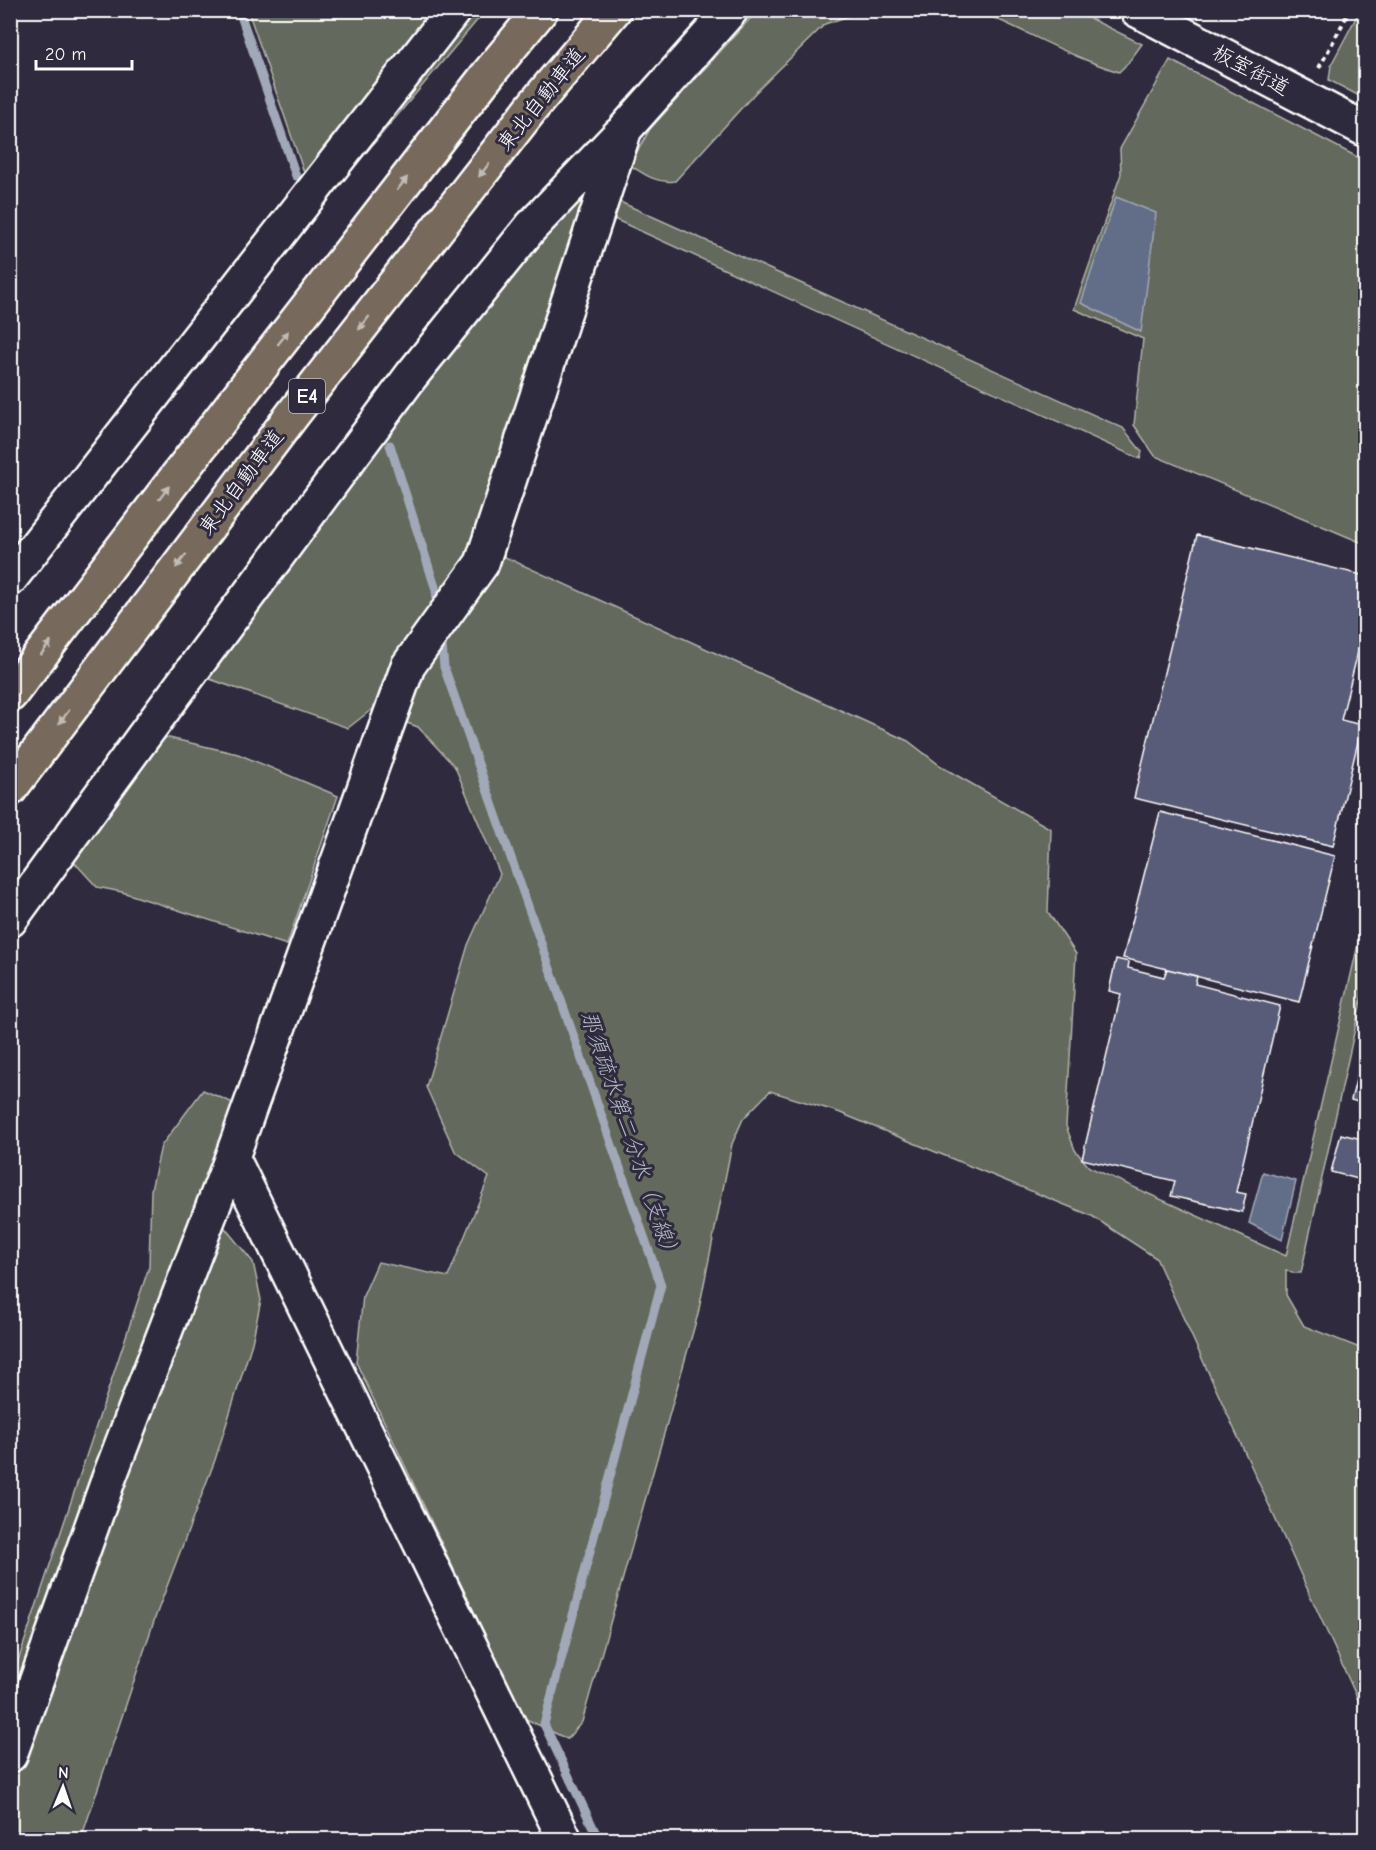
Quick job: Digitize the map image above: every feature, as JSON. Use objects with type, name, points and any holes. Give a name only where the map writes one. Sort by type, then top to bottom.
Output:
[{"type":"highway","name":"E4","points":[[10,695],[247,385],[540,10]]},
{"type":"highway","name":"東北自動車道","points":[[10,789],[300,404],[534,105],[614,10]]},
{"type":"street","points":[[10,579],[454,10]]},
{"type":"street","points":[[10,920],[142,737],[411,376],[531,227],[625,129],[730,10]]},
{"type":"street","name":"板室街道","points":[[1137,10],[1365,130]]},
{"type":"street","points":[[10,1755],[109,1478],[232,1158],[408,666],[482,563],[625,129]]},
{"type":"street","points":[[232,1158],[565,1839]]},
{"type":"path","points":[[1304,97],[1350,10]]},
{"type":"green space","points":[[1360,10],[1365,11],[1365,99],[1329,80],[1331,65]]},
{"type":"green space","points":[[248,11],[485,11],[323,204],[308,184]]},
{"type":"green space","points":[[757,11],[863,11],[825,24],[756,92],[675,181],[657,180],[630,165],[650,129]]},
{"type":"green space","points":[[978,11],[1075,11],[1142,44],[1119,72],[1083,59]]},
{"type":"green space","points":[[1170,60],[1365,161],[1365,544],[1155,456],[1134,425],[1143,339],[1074,309],[1121,174],[1120,149]]},
{"type":"green space","points":[[575,194],[582,204],[484,519],[505,557],[908,741],[942,767],[1051,829],[1048,912],[1076,954],[1066,1126],[1075,1150],[1089,1167],[1286,1256],[1362,927],[1365,928],[1365,983],[1301,1273],[1286,1270],[1286,1295],[1304,1326],[1365,1350],[1365,1715],[1156,1258],[1092,1216],[838,1112],[770,1091],[743,1119],[732,1144],[698,1314],[582,1722],[567,1739],[524,1718],[356,1362],[363,1296],[378,1262],[448,1277],[489,1177],[455,1151],[426,1087],[468,945],[500,874],[455,767],[418,727],[371,710],[348,728],[207,678],[411,376]]},
{"type":"green space","points":[[618,201],[1123,428],[1142,452],[1140,459],[612,218]]},
{"type":"green space","points":[[152,734],[238,754],[338,796],[287,945],[122,892],[97,887],[74,862],[71,849]]},
{"type":"green space","points":[[203,1090],[231,1102],[233,1128],[209,1191],[225,1228],[253,1262],[261,1300],[252,1343],[215,1460],[155,1618],[81,1839],[11,1840],[11,1682],[149,1267],[151,1190],[161,1146]]},
{"type":"water","points":[[1116,197],[1156,213],[1141,332],[1081,303]]},
{"type":"water","points":[[1263,1172],[1296,1181],[1282,1240],[1249,1223]]},
{"type":"building","points":[[1197,535],[1366,576],[1366,620],[1341,720],[1362,725],[1333,846],[1134,798]]},
{"type":"building","points":[[1160,812],[1335,856],[1299,1002],[1123,958]]},
{"type":"building","points":[[1116,959],[1129,962],[1128,968],[1164,977],[1167,969],[1197,976],[1195,984],[1280,1006],[1236,1192],[1246,1194],[1242,1212],[1171,1196],[1175,1181],[1082,1159],[1121,994],[1109,991]]},
{"type":"building","points":[[1360,1064],[1366,1065],[1366,1104],[1351,1100]]},
{"type":"building","points":[[1341,1134],[1366,1140],[1366,1181],[1331,1172]]},
{"type":"waterway","name":"那須疏水第二分水（支線）","points":[[239,10],[296,176]]},
{"type":"waterway","name":"那須疏水第二分水（支線）","points":[[390,445],[436,590],[438,610]]},
{"type":"waterway","name":"那須疏水第二分水（支線）","points":[[441,635],[444,667],[661,1285],[544,1724],[599,1840]]}]
